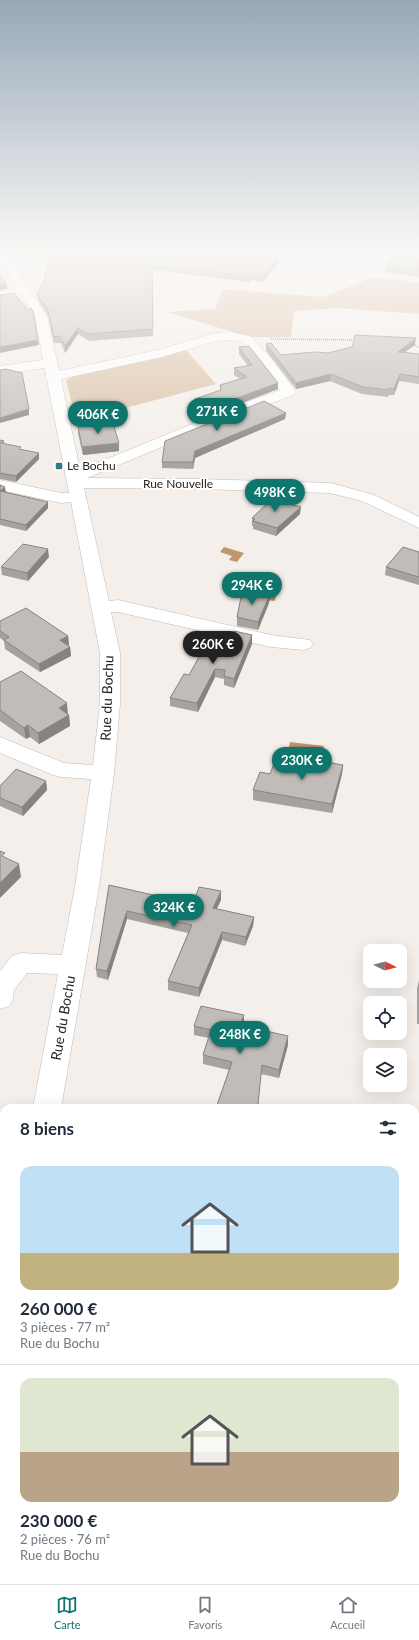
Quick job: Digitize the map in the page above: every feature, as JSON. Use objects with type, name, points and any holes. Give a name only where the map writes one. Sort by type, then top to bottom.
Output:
[{"type":"street","name":"Rue du Bochu","points":[[43,326],[110,653],[110,704],[103,773],[87,887],[48,1104]]},
{"type":"street","points":[[0,370],[30,364],[51,370],[155,355],[215,337],[230,336],[245,339],[265,360],[289,392],[241,409],[75,486]]},
{"type":"street","name":"Rue Nouvelle","points":[[0,485],[62,498],[75,486],[200,484],[331,488],[368,498],[419,523]]},
{"type":"street","points":[[100,607],[118,606],[271,641],[303,644]]},
{"type":"street","points":[[0,744],[61,770],[103,773]]},
{"type":"street","points":[[0,999],[2,987],[21,963],[72,965]]},
{"type":"path","points":[[245,339],[360,340]]},
{"type":"path","points":[[405,343],[419,347]]},
{"type":"shaded area","points":[[213,326],[292,326],[291,337],[250,337]]},
{"type":"shaded area","points":[[186,350],[216,384],[76,421],[66,380],[75,376]]},
{"type":"shaded area","points":[[224,547],[244,553],[237,562],[229,560],[232,556],[220,552]]},
{"type":"shaded area","points":[[245,585],[276,595],[275,601],[239,595],[239,598],[234,598],[235,592]]},
{"type":"shaded area","points":[[290,742],[324,746],[321,758],[288,752]]},
{"type":"building","points":[[0,326],[36,326],[38,340],[0,347]]},
{"type":"building","points":[[52,326],[153,326],[153,329],[88,334],[78,328],[65,346],[60,336],[54,337]]},
{"type":"building","points":[[355,335],[416,338],[398,352],[419,354],[419,377],[400,374],[394,389],[389,388],[388,390],[363,387],[331,374],[296,383],[266,344],[271,343],[281,355],[315,352],[328,353],[352,347]]},
{"type":"building","points":[[249,346],[278,383],[210,408],[195,399],[221,390],[220,385],[247,377],[234,368],[252,365],[239,347]]},
{"type":"building","points":[[6,369],[22,373],[29,409],[0,418],[0,370]]},
{"type":"building","points":[[264,401],[286,413],[195,451],[193,462],[162,462],[165,441]]},
{"type":"building","points":[[113,423],[119,443],[82,447],[78,426]]},
{"type":"building","points":[[0,440],[4,441],[1,443],[21,447],[19,449],[39,453],[16,476],[0,473]]},
{"type":"building","points":[[0,485],[5,487],[0,491]]},
{"type":"building","points":[[0,491],[48,502],[26,525],[0,519]]},
{"type":"building","points":[[272,499],[301,507],[277,528],[253,521],[255,519],[252,518]]},
{"type":"building","points":[[23,544],[48,549],[27,573],[1,567]]},
{"type":"building","points":[[403,547],[419,552],[419,577],[386,567]]},
{"type":"building","points":[[242,592],[270,594],[258,622],[237,617]]},
{"type":"building","points":[[26,608],[68,636],[60,640],[70,647],[39,664],[4,640],[9,637],[0,631],[0,621]]},
{"type":"building","points":[[234,631],[252,635],[234,679],[224,676],[225,670],[215,669],[197,703],[170,698],[184,674],[189,675],[206,644],[211,645],[217,634],[232,637]]},
{"type":"building","points":[[21,671],[67,703],[59,708],[69,715],[38,733],[28,725],[24,728],[0,710],[0,682]]},
{"type":"building","points":[[275,761],[319,768],[321,761],[343,765],[332,804],[253,790],[260,772],[270,774]]},
{"type":"building","points":[[16,769],[46,781],[22,807],[0,798],[0,786]]},
{"type":"building","points":[[0,851],[5,853],[2,856],[19,864],[0,883]]},
{"type":"building","points":[[109,885],[193,904],[199,887],[221,891],[213,908],[254,917],[246,937],[222,932],[199,988],[168,981],[192,925],[127,911],[107,971],[96,969]]},
{"type":"building","points":[[201,1006],[244,1015],[240,1025],[288,1036],[279,1070],[262,1065],[258,1104],[217,1104],[232,1062],[203,1055],[211,1030],[194,1026]]},
{"type":"place","name":"Le Bochu","points":[[59,466]]}]
